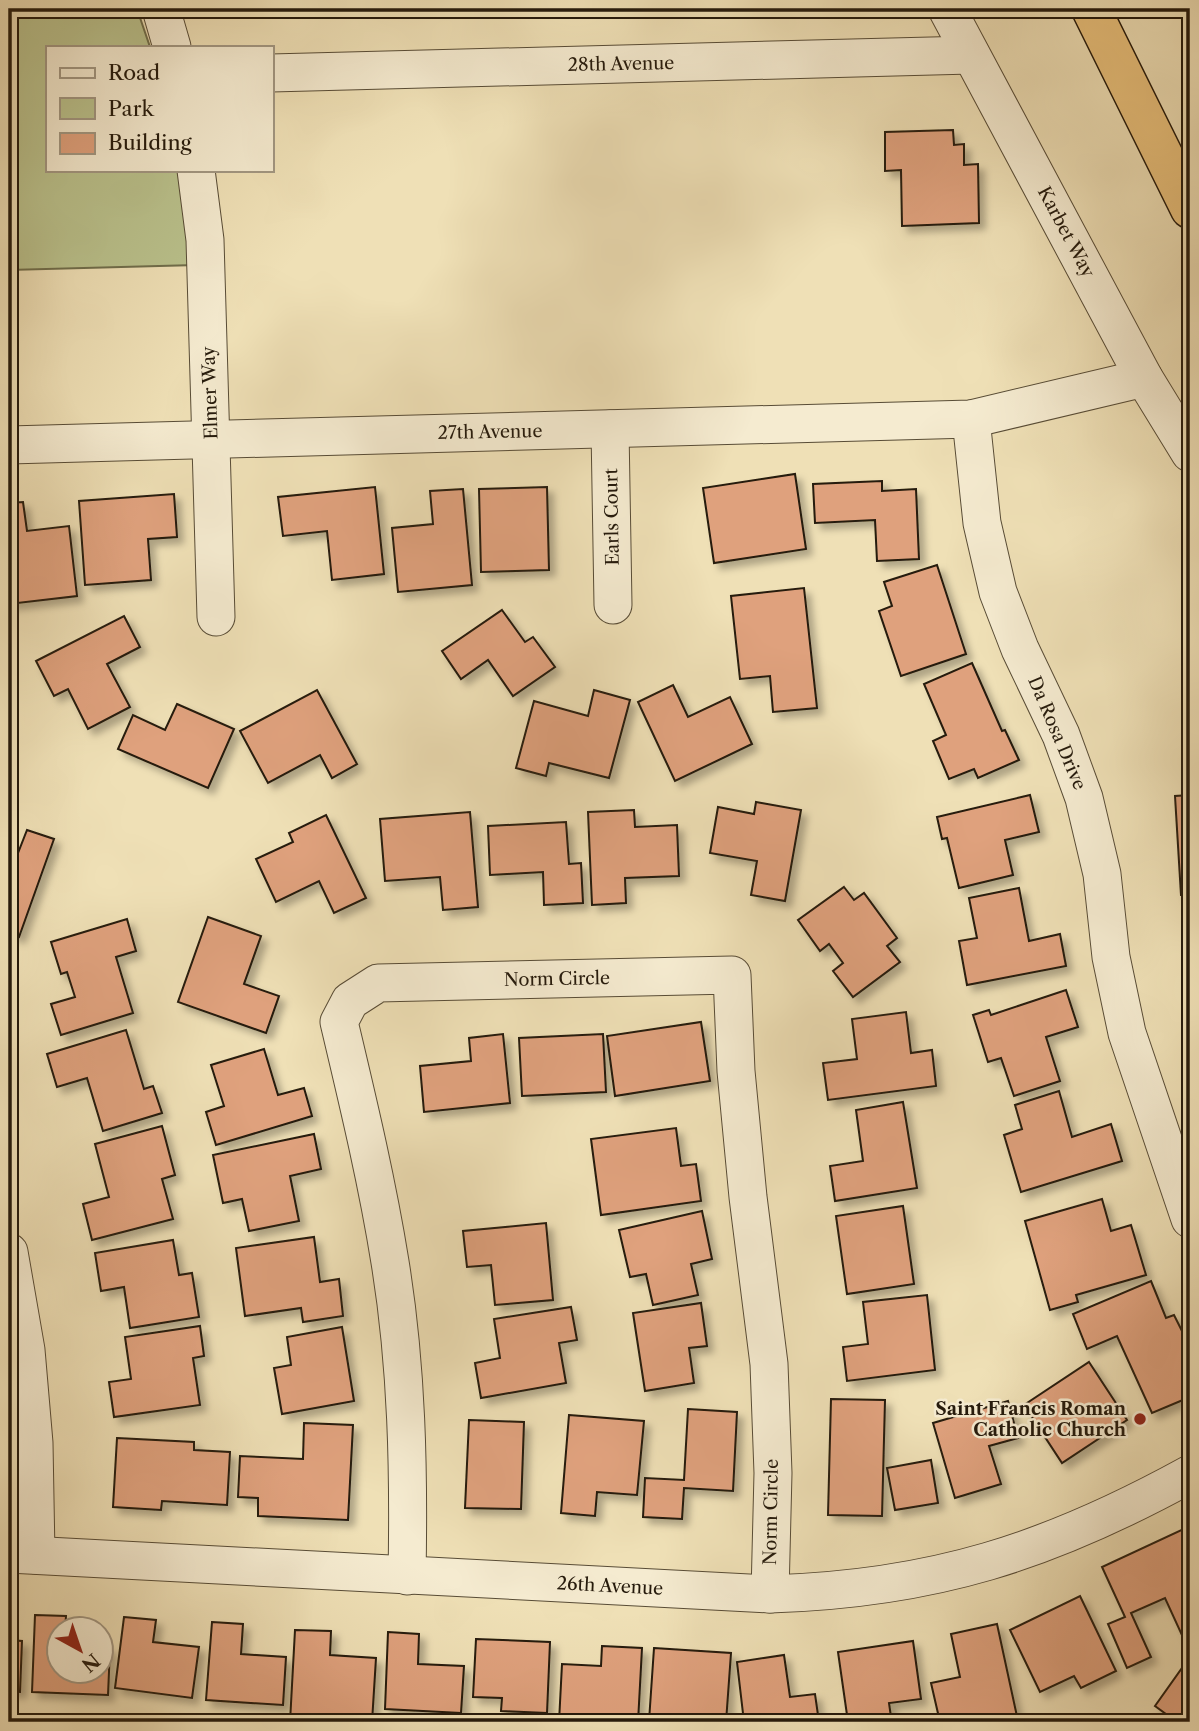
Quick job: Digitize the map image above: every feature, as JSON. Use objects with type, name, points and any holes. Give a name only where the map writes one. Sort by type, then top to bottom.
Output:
[{"type":"highway","points":[[1091,9],[1190,209]]},
{"type":"street","points":[[161,9],[172,46]]},
{"type":"street","name":"Karbet Way","points":[[947,9],[1144,378],[1190,453]]},
{"type":"street","name":"28th Avenue","points":[[273,73],[971,55]]},
{"type":"street","name":"Elmer Way","points":[[196,172],[205,240],[216,617]]},
{"type":"street","points":[[971,419],[1144,378]]},
{"type":"street","name":"27th Avenue","points":[[9,445],[971,419]]},
{"type":"street","name":"Da Rosa Drive","points":[[971,419],[982,523],[998,592],[1020,649],[1061,734],[1084,798],[1101,874],[1111,957],[1127,1033],[1190,1219]]},
{"type":"street","name":"Earls Court","points":[[610,429],[613,605]]},
{"type":"street","name":"Norm Circle","points":[[407,1576],[408,1482],[403,1373],[390,1264],[340,1022],[350,1001],[378,983],[732,975],[743,1147],[769,1364],[773,1473],[770,1594]]},
{"type":"street","points":[[9,1252],[26,1350],[34,1443],[23,1555]]},
{"type":"street","name":"26th Avenue","points":[[23,1555],[770,1594],[891,1584],[974,1568],[1041,1546],[1119,1513],[1190,1474]]},
{"type":"green space","points":[[9,9],[137,9],[150,46],[46,46],[46,172],[179,172],[196,265],[9,270]]},
{"type":"building","points":[[953,130],[954,145],[964,144],[964,165],[978,164],[979,223],[902,226],[901,170],[885,171],[885,132]]},
{"type":"building","points":[[795,474],[806,549],[714,563],[703,488]]},
{"type":"building","points":[[882,481],[882,491],[916,489],[919,559],[877,561],[875,520],[815,523],[813,484]]},
{"type":"building","points":[[375,487],[384,574],[332,580],[327,531],[283,536],[278,497]]},
{"type":"building","points":[[547,487],[549,570],[481,572],[479,489]]},
{"type":"building","points":[[463,489],[472,585],[398,592],[392,528],[433,524],[430,491]]},
{"type":"building","points":[[174,494],[177,537],[148,539],[151,580],[85,585],[79,501]]},
{"type":"building","points":[[23,502],[27,531],[69,526],[77,596],[9,604],[9,503]]},
{"type":"building","points":[[937,565],[966,654],[901,676],[879,611],[892,606],[884,582]]},
{"type":"building","points":[[804,588],[817,708],[773,712],[770,676],[740,679],[731,596]]},
{"type":"building","points":[[502,610],[525,642],[533,637],[555,667],[513,696],[488,660],[461,679],[442,651]]},
{"type":"building","points":[[124,616],[140,647],[107,664],[130,707],[88,729],[68,689],[54,696],[36,661]]},
{"type":"building","points":[[972,663],[1002,731],[1005,730],[1019,760],[978,778],[974,769],[949,779],[933,741],[946,735],[924,684]]},
{"type":"building","points":[[673,685],[688,717],[730,697],[752,744],[675,781],[638,702]]},
{"type":"building","points":[[317,690],[357,764],[332,778],[320,755],[268,783],[240,731]]},
{"type":"building","points":[[594,690],[630,700],[609,778],[549,763],[546,776],[516,768],[534,701],[588,716]]},
{"type":"building","points":[[177,704],[234,729],[208,788],[118,749],[133,715],[165,730]]},
{"type":"building","points":[[1030,795],[1039,832],[1005,840],[1013,875],[959,888],[947,838],[942,839],[937,817]]},
{"type":"building","points":[[1190,795],[1190,894],[1181,895],[1175,796]]},
{"type":"building","points":[[756,802],[801,810],[785,901],[751,895],[757,861],[710,853],[718,807],[754,814]]},
{"type":"building","points":[[634,810],[635,827],[677,825],[679,876],[625,878],[626,903],[592,905],[588,812]]},
{"type":"building","points":[[470,812],[478,907],[443,910],[440,877],[385,881],[380,819]]},
{"type":"building","points":[[326,815],[366,898],[334,913],[319,881],[276,902],[256,859],[293,842],[289,833]]},
{"type":"building","points":[[566,822],[569,864],[581,863],[583,903],[544,905],[543,872],[490,875],[488,826]]},
{"type":"building","points":[[27,830],[54,839],[19,937],[9,933],[9,850],[18,853]]},
{"type":"building","points":[[844,887],[854,900],[864,893],[897,938],[887,946],[900,962],[853,997],[833,971],[843,963],[829,944],[820,951],[798,920]]},
{"type":"building","points":[[1019,888],[1029,941],[1060,934],[1066,966],[967,985],[959,941],[977,938],[969,898]]},
{"type":"building","points":[[208,917],[261,936],[244,984],[279,996],[266,1033],[178,1002]]},
{"type":"building","points":[[127,919],[136,951],[116,957],[133,1013],[61,1035],[51,1004],[75,997],[67,972],[61,974],[51,942]]},
{"type":"building","points":[[1066,990],[1078,1027],[1046,1037],[1060,1081],[1014,1096],[1001,1058],[988,1062],[973,1015],[989,1010],[991,1015]]},
{"type":"building","points":[[906,1012],[911,1053],[932,1050],[936,1086],[828,1100],[823,1063],[857,1059],[852,1019]]},
{"type":"building","points":[[701,1022],[710,1081],[615,1096],[607,1036]]},
{"type":"building","points":[[126,1030],[144,1089],[153,1086],[162,1113],[103,1131],[87,1078],[57,1087],[47,1054]]},
{"type":"building","points":[[503,1034],[510,1103],[424,1112],[420,1066],[471,1061],[469,1038]]},
{"type":"building","points":[[603,1034],[606,1092],[522,1096],[519,1038]]},
{"type":"building","points":[[264,1049],[278,1095],[304,1088],[312,1116],[216,1145],[206,1112],[224,1106],[211,1065]]},
{"type":"building","points":[[1059,1091],[1072,1137],[1111,1124],[1122,1161],[1021,1192],[1004,1135],[1022,1129],[1015,1105]]},
{"type":"building","points":[[903,1102],[917,1188],[835,1201],[830,1166],[863,1161],[856,1110]]},
{"type":"building","points":[[162,1126],[175,1175],[162,1179],[173,1219],[92,1240],[83,1204],[109,1197],[95,1144]]},
{"type":"building","points":[[676,1128],[681,1166],[696,1164],[701,1201],[601,1215],[591,1139]]},
{"type":"building","points":[[314,1134],[321,1169],[290,1176],[299,1221],[249,1231],[242,1199],[223,1203],[213,1155]]},
{"type":"building","points":[[1102,1199],[1111,1231],[1131,1225],[1146,1275],[1076,1295],[1078,1302],[1050,1310],[1025,1221]]},
{"type":"building","points":[[903,1206],[914,1284],[847,1294],[836,1216]]},
{"type":"building","points":[[702,1211],[712,1259],[691,1264],[698,1295],[653,1305],[646,1274],[630,1277],[619,1230]]},
{"type":"building","points":[[546,1223],[553,1300],[495,1305],[491,1265],[467,1267],[463,1231]]},
{"type":"building","points":[[314,1237],[320,1282],[339,1279],[343,1316],[303,1322],[301,1308],[245,1316],[236,1248]]},
{"type":"building","points":[[173,1240],[179,1275],[192,1273],[199,1317],[130,1328],[124,1287],[101,1291],[95,1253]]},
{"type":"building","points":[[1151,1281],[1166,1318],[1174,1315],[1190,1347],[1190,1397],[1152,1413],[1117,1336],[1087,1349],[1073,1314]]},
{"type":"building","points":[[927,1295],[935,1370],[847,1381],[843,1347],[868,1344],[863,1302]]},
{"type":"building","points":[[701,1303],[707,1346],[689,1348],[694,1383],[645,1391],[633,1313]]},
{"type":"building","points":[[571,1307],[577,1340],[559,1343],[566,1383],[481,1398],[475,1363],[500,1358],[494,1319]]},
{"type":"building","points":[[200,1326],[204,1356],[193,1358],[200,1405],[114,1417],[109,1382],[131,1379],[125,1337]]},
{"type":"building","points":[[342,1327],[354,1401],[282,1414],[274,1368],[291,1365],[287,1337]]},
{"type":"building","points":[[1089,1362],[1127,1420],[1062,1463],[1024,1405]]},
{"type":"building","points":[[831,1399],[885,1400],[882,1516],[828,1515]]},
{"type":"building","points":[[1008,1401],[1018,1438],[989,1446],[1001,1484],[955,1498],[933,1423]]},
{"type":"building","points":[[688,1409],[737,1412],[733,1491],[684,1488],[682,1519],[643,1517],[645,1478],[684,1480]]},
{"type":"building","points":[[569,1415],[644,1421],[637,1495],[597,1492],[595,1516],[561,1513]]},
{"type":"building","points":[[469,1420],[524,1422],[521,1509],[465,1508]]},
{"type":"building","points":[[304,1423],[353,1425],[348,1520],[258,1516],[258,1498],[238,1497],[240,1456],[303,1459]]},
{"type":"building","points":[[117,1438],[194,1442],[194,1450],[230,1452],[227,1505],[162,1501],[161,1510],[113,1507]]},
{"type":"building","points":[[931,1460],[938,1503],[895,1510],[887,1468]]},
{"type":"building","points":[[1190,1526],[1190,1642],[1186,1644],[1165,1598],[1131,1613],[1151,1657],[1127,1668],[1108,1624],[1125,1617],[1102,1567]]},
{"type":"building","points":[[1080,1596],[1116,1671],[1081,1688],[1074,1676],[1040,1692],[1010,1630]]},
{"type":"building","points":[[35,1615],[66,1616],[46,1616],[46,1686],[108,1686],[108,1695],[32,1692]]},
{"type":"building","points":[[124,1617],[156,1620],[153,1642],[199,1647],[192,1698],[115,1688]]},
{"type":"building","points":[[212,1622],[243,1624],[241,1654],[286,1657],[283,1705],[206,1700]]},
{"type":"building","points":[[997,1624],[1018,1721],[971,1722],[970,1717],[940,1722],[931,1683],[960,1677],[951,1634]]},
{"type":"building","points":[[295,1630],[331,1631],[330,1655],[376,1658],[372,1722],[290,1722]]},
{"type":"building","points":[[388,1632],[419,1634],[418,1664],[464,1666],[461,1713],[385,1709]]},
{"type":"building","points":[[476,1639],[550,1642],[547,1713],[501,1711],[502,1698],[473,1697]]},
{"type":"building","points":[[9,1640],[22,1641],[20,1692],[9,1691]]},
{"type":"building","points":[[913,1641],[921,1699],[889,1703],[891,1717],[848,1722],[838,1652]]},
{"type":"building","points":[[602,1646],[642,1648],[638,1722],[559,1722],[562,1664],[601,1666]]},
{"type":"building","points":[[654,1648],[731,1653],[726,1722],[649,1721]]},
{"type":"building","points":[[784,1655],[790,1697],[815,1694],[819,1722],[744,1722],[737,1662]]},
{"type":"building","points":[[1182,1668],[1190,1674],[1190,1722],[1177,1722],[1155,1706]]},
{"type":"place","name":"Saint Francis Roman Catholic Church","points":[[1140,1419]]}]
